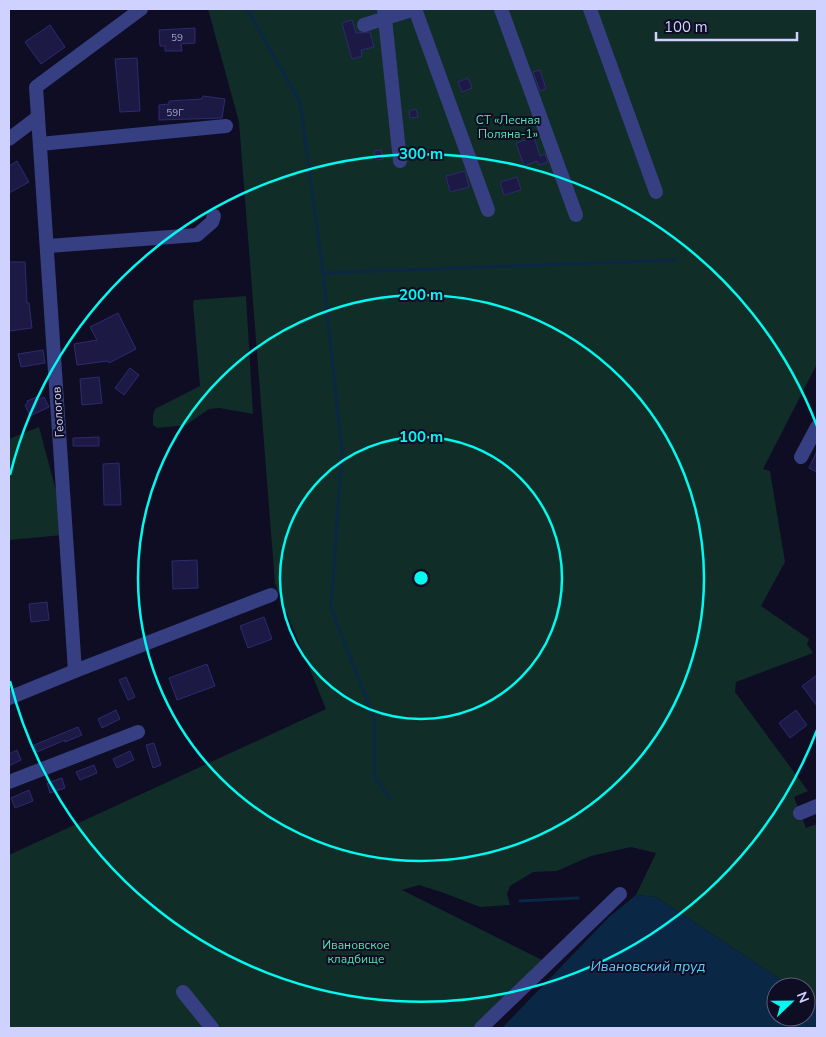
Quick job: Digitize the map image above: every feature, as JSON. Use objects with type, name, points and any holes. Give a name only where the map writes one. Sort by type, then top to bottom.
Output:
[{"type":"street","name":"Геологов","points":[[75,671],[36,87],[141,9]]},
{"type":"street","points":[[364,25],[384,14],[414,9],[488,210]]},
{"type":"street","points":[[501,9],[576,214]]},
{"type":"street","points":[[590,9],[656,192]]},
{"type":"street","points":[[384,14],[400,162]]},
{"type":"street","points":[[9,139],[38,117]]},
{"type":"street","points":[[40,144],[226,126]]},
{"type":"street","points":[[48,246],[197,235],[212,222],[214,216]]},
{"type":"street","points":[[801,457],[817,427]]},
{"type":"street","points":[[9,698],[271,595]]},
{"type":"street","points":[[9,782],[138,732]]},
{"type":"street","points":[[800,812],[817,806]]},
{"type":"street","points":[[481,1028],[620,894]]},
{"type":"street","points":[[183,992],[212,1028]]},
{"type":"green space","points":[[208,9],[817,9],[817,364],[763,469],[770,471],[785,562],[761,606],[809,639],[807,644],[813,653],[736,682],[735,692],[808,791],[794,797],[806,828],[817,824],[817,1004],[816,977],[777,977],[656,897],[636,895],[656,853],[631,847],[591,856],[557,871],[533,872],[510,886],[507,894],[510,905],[480,907],[419,885],[402,890],[544,961],[475,1028],[9,1028],[9,855],[326,709],[275,584],[239,122]]},
{"type":"green space","points":[[246,296],[253,414],[219,408],[209,409],[186,425],[157,428],[153,425],[155,409],[200,386],[194,300]]},
{"type":"green space","points":[[39,427],[59,502],[63,535],[9,540],[9,439]]},
{"type":"water","name":"Ивановский пруд","points":[[636,895],[656,897],[777,977],[766,977],[766,1027],[816,1027],[816,1003],[817,1028],[502,1028],[609,917]]},
{"type":"building","points":[[352,20],[356,33],[370,32],[374,47],[361,50],[362,56],[352,59],[342,23]]},
{"type":"building","points":[[50,25],[65,47],[41,64],[25,42]]},
{"type":"building","points":[[195,28],[195,43],[181,44],[182,51],[165,51],[165,46],[160,46],[159,30]]},
{"type":"building","points":[[137,58],[140,111],[120,112],[115,59]]},
{"type":"building","points":[[540,70],[546,89],[540,91],[533,72]]},
{"type":"building","points":[[468,78],[472,88],[462,92],[458,82]]},
{"type":"building","points":[[203,96],[225,99],[222,118],[159,120],[159,105],[169,104],[169,101],[202,99]]},
{"type":"building","points":[[416,109],[418,117],[410,118],[409,111]]},
{"type":"building","points":[[534,137],[540,156],[545,154],[548,162],[539,165],[537,161],[524,166],[516,143]]},
{"type":"building","points":[[381,150],[383,159],[376,160],[374,151]]},
{"type":"building","points":[[17,161],[29,182],[9,193],[9,166]]},
{"type":"building","points":[[465,171],[469,187],[450,192],[446,176]]},
{"type":"building","points":[[517,177],[521,190],[504,195],[500,182]]},
{"type":"building","points":[[9,262],[25,262],[27,303],[29,303],[32,328],[9,331]]},
{"type":"building","points":[[118,313],[136,349],[109,363],[108,361],[77,365],[74,344],[97,340],[90,327]]},
{"type":"building","points":[[43,350],[45,363],[21,367],[18,354]]},
{"type":"building","points":[[130,368],[139,375],[124,395],[115,388]]},
{"type":"building","points":[[99,377],[102,403],[82,405],[80,379]]},
{"type":"building","points":[[37,397],[38,400],[44,397],[49,407],[30,416],[25,405],[28,403],[27,401]]},
{"type":"building","points":[[99,437],[99,446],[73,446],[73,438]]},
{"type":"building","points":[[817,451],[817,472],[809,468]]},
{"type":"building","points":[[119,463],[121,505],[104,505],[103,464]]},
{"type":"building","points":[[197,560],[198,588],[173,589],[172,561]]},
{"type":"building","points":[[47,602],[49,620],[31,622],[29,604]]},
{"type":"building","points":[[264,617],[272,639],[248,648],[240,626]]},
{"type":"building","points":[[207,664],[215,686],[177,700],[169,678]]},
{"type":"building","points":[[817,675],[817,706],[802,686]]},
{"type":"building","points":[[126,677],[135,697],[128,700],[119,680]]},
{"type":"building","points":[[116,710],[120,719],[102,728],[98,719]]},
{"type":"building","points":[[796,710],[807,725],[790,738],[779,723]]},
{"type":"building","points":[[78,727],[82,735],[37,752],[34,745]]},
{"type":"building","points":[[154,743],[161,765],[153,768],[146,745]]},
{"type":"building","points":[[17,750],[21,760],[9,766],[9,754]]},
{"type":"building","points":[[130,751],[134,760],[117,768],[113,759]]},
{"type":"building","points":[[94,765],[97,773],[80,780],[76,772]]},
{"type":"building","points":[[62,778],[65,788],[50,793],[47,783]]},
{"type":"building","points":[[29,790],[33,801],[15,808],[11,798]]},
{"type":"waterway","points":[[247,9],[300,102],[323,273],[342,452],[331,608],[375,721],[375,778],[390,799]]},
{"type":"waterway","points":[[323,273],[676,260]]},
{"type":"waterway","points":[[520,901],[578,898]]},
{"type":"park label","name":"СТ «Лесная Поляна-1»","points":[[508,127]]},
{"type":"park label","name":"Ивановское кладбище","points":[[356,952]]}]
